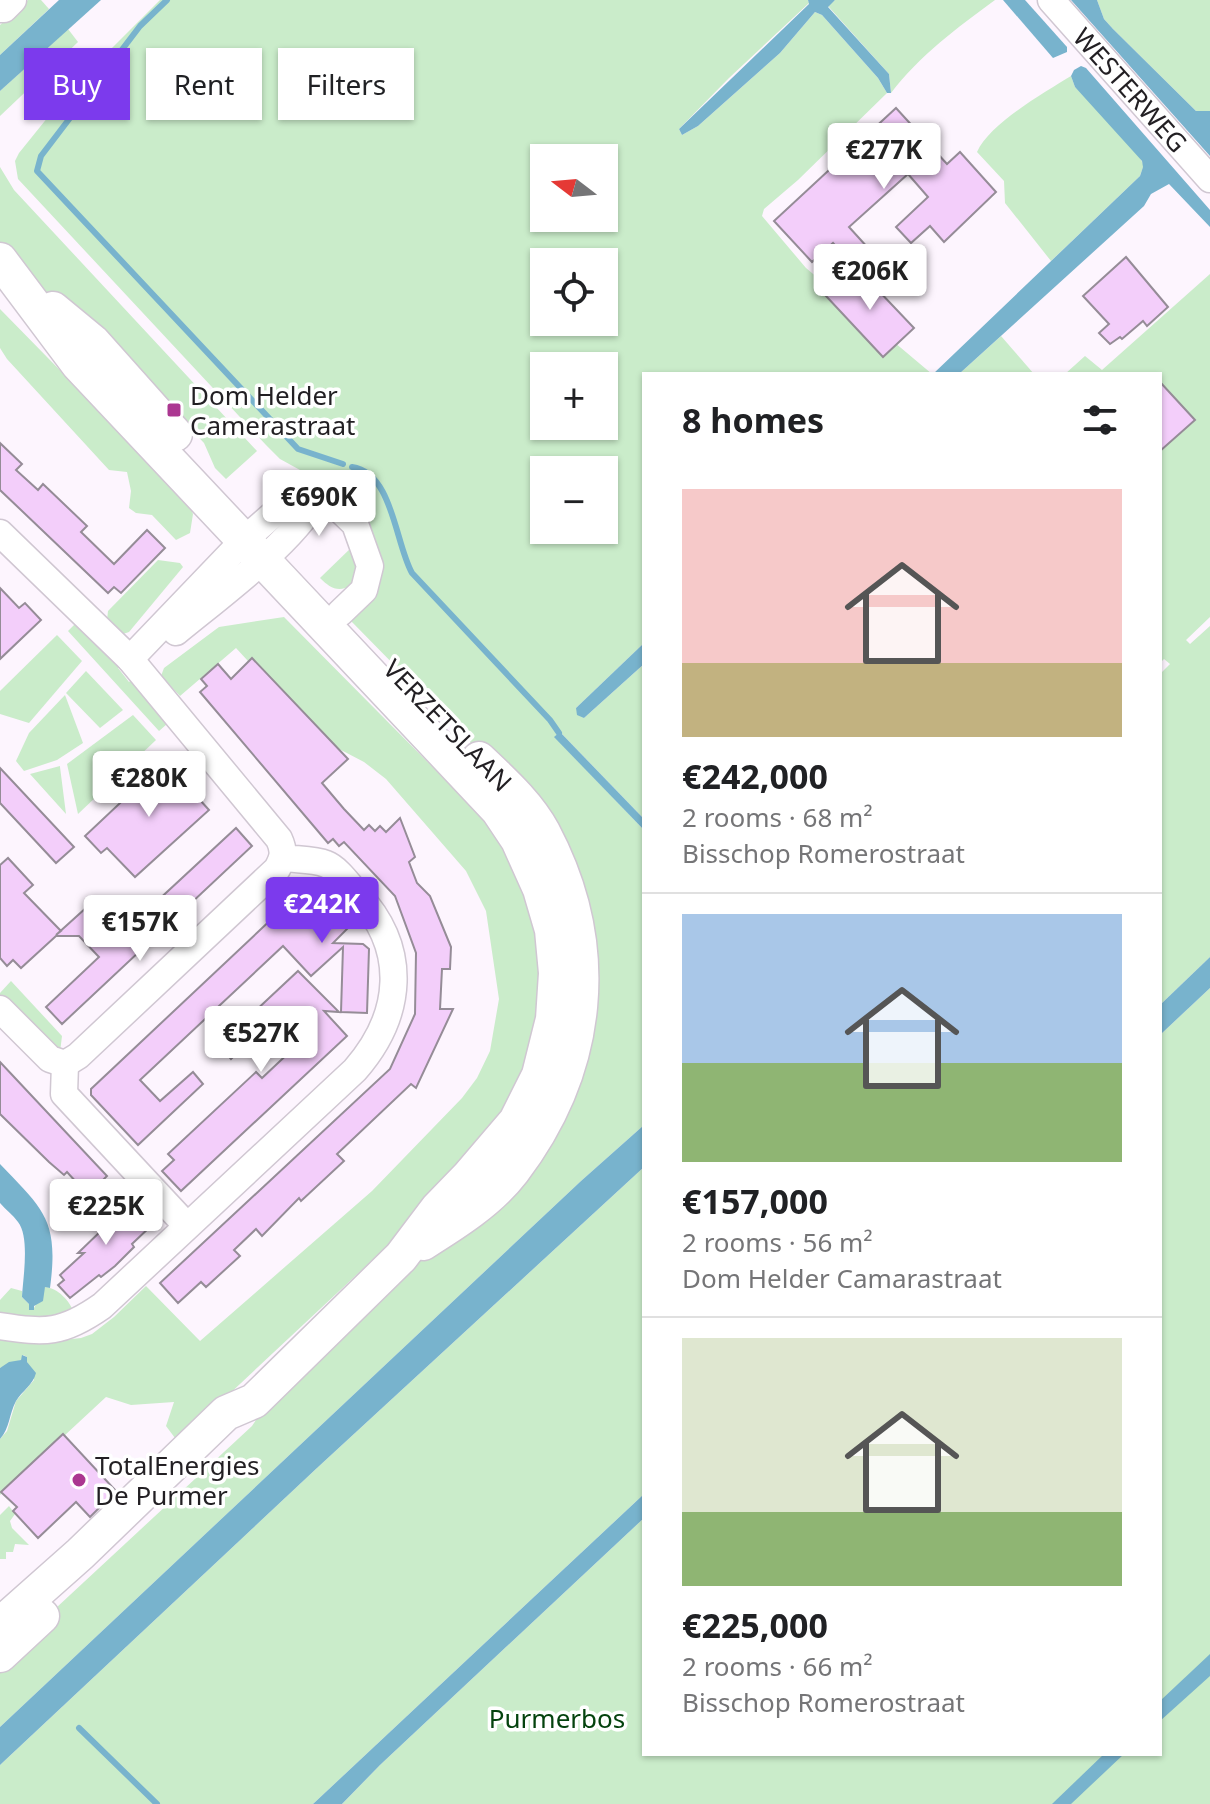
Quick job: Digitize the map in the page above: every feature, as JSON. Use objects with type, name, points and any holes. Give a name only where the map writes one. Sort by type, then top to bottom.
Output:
[{"type":"main road","name":"VERZETSLAAN","points":[[0,260],[93,342],[227,491],[261,542],[498,810],[518,840],[540,889],[552,930],[556,973],[553,1019],[539,1075],[516,1121],[438,1208],[401,1257],[254,1401],[226,1413],[80,1554],[0,1625]]},
{"type":"main road","name":"VERZETSLAAN","points":[[261,542],[340,613],[514,793],[542,830],[566,881],[576,928],[582,976],[579,1028],[564,1084],[512,1172],[488,1197],[454,1224],[401,1257]]},
{"type":"main road","name":"VERZETSLAAN","points":[[0,1655],[243,1427],[254,1401]]},
{"type":"street","points":[[0,9],[13,0]]},
{"type":"street","name":"WESTERWEG","points":[[1051,0],[1210,179]]},
{"type":"street","points":[[132,662],[261,542],[308,512],[315,501],[333,503],[355,524],[370,566],[364,590],[340,613]]},
{"type":"street","points":[[0,533],[132,662],[279,839],[284,849],[277,869],[98,1038],[65,1064]]},
{"type":"street","points":[[0,1326],[37,1332],[59,1329],[81,1320],[102,1306],[355,1070],[371,1051],[385,1027],[395,975],[381,925],[369,907],[329,864],[283,858]]},
{"type":"street","points":[[0,1009],[50,1059],[65,1064]]},
{"type":"street","points":[[65,1064],[64,1094],[187,1226]]},
{"type":"green space","points":[[28,0],[41,0],[49,9],[0,55],[0,25]]},
{"type":"green space","points":[[160,0],[808,0],[809,3],[679,129],[682,135],[698,126],[780,53],[815,12],[822,15],[878,78],[887,93],[764,209],[762,216],[806,268],[930,372],[642,372],[642,645],[576,708],[584,718],[642,666],[642,817],[560,732],[555,737],[642,828],[642,1127],[0,1727],[0,1660],[252,1426],[271,1397],[575,1064],[512,785],[351,621],[369,599],[345,504],[333,483],[280,459],[266,445],[18,179],[15,161],[46,120],[130,120],[130,48],[112,48]]},
{"type":"green space","points":[[835,0],[995,0],[927,54],[891,93],[889,74],[828,6]]},
{"type":"green space","points":[[1097,0],[1210,0],[1210,111],[1196,111],[1104,19]]},
{"type":"green space","points":[[68,29],[78,42],[72,48],[47,48]]},
{"type":"green space","points":[[24,69],[24,93],[0,116],[0,91]]},
{"type":"green space","points":[[1071,76],[1075,87],[1133,148],[1143,167],[1140,176],[1051,261],[1005,203],[1004,181],[977,152],[983,141],[1005,120]]},
{"type":"green space","points":[[0,167],[14,190],[257,451],[226,479],[215,468],[204,443],[142,378],[125,373],[0,249]]},
{"type":"green space","points":[[1210,274],[1210,617],[1186,640],[1190,644],[1210,626],[1210,957],[1162,1003],[1162,672],[1170,664],[1164,659],[1162,661],[1162,372],[1067,372],[1085,356],[1102,370]]},
{"type":"green space","points":[[0,309],[188,501],[193,514],[190,533],[176,540],[152,515],[136,513],[129,508],[131,491],[127,472],[109,470],[7,359],[0,348]]},
{"type":"green space","points":[[1001,336],[1032,372],[961,372]]},
{"type":"green space","points":[[354,545],[360,566],[352,585],[342,589],[331,587],[320,578]]},
{"type":"green space","points":[[158,560],[180,563],[183,567],[129,632],[123,634],[107,620],[108,611]]},
{"type":"green space","points":[[284,617],[490,825],[518,872],[537,930],[543,986],[538,1034],[518,1090],[484,1143],[413,1222],[178,1442],[166,1426],[174,1402],[131,1405],[106,1397],[64,1436],[62,1434],[0,1495],[0,1439],[7,1431],[16,1401],[34,1380],[27,1357],[23,1355],[21,1360],[0,1368],[0,1338],[36,1343],[81,1338],[92,1334],[114,1317],[146,1286],[200,1341],[372,1191],[462,1098],[477,1078],[490,1051],[499,999],[486,911],[466,871],[386,779],[364,762],[320,739],[236,648],[180,696],[161,676],[164,668],[219,627]]},
{"type":"green space","points":[[79,620],[125,664],[118,668],[129,682],[137,676],[167,714],[167,724],[159,731],[68,631]]},
{"type":"green space","points":[[57,635],[82,661],[29,723],[0,714],[0,691]]},
{"type":"green space","points":[[86,671],[123,710],[100,728],[66,693]]},
{"type":"green space","points":[[65,695],[83,743],[57,760],[24,771],[16,761],[29,733]]},
{"type":"green space","points":[[133,715],[156,740],[78,814],[67,764]]},
{"type":"green space","points":[[60,767],[66,814],[30,774]]},
{"type":"green space","points":[[11,981],[62,1036],[60,1052],[0,998],[0,993]]},
{"type":"green space","name":"Purmerbos","points":[[1210,988],[1210,1804],[342,1804],[642,1520],[642,1756],[1162,1756],[1162,1033]]},
{"type":"green space","points":[[642,1169],[642,1496],[313,1804],[0,1804],[0,1765]]},
{"type":"green space","points":[[45,1287],[63,1296],[74,1313],[37,1319],[0,1313],[0,1300],[11,1288],[22,1291],[22,1297],[29,1304],[29,1309],[33,1310]]},
{"type":"green space","points":[[9,1506],[15,1514],[10,1521],[12,1528],[29,1545],[15,1544],[13,1552],[6,1552],[6,1559],[0,1559],[0,1515]]},
{"type":"water","points":[[59,0],[101,0],[48,48],[24,48],[24,69],[0,91],[0,55]]},
{"type":"water","points":[[808,0],[835,0],[828,7],[889,74],[891,93],[887,93],[878,78],[822,15],[815,12],[780,53],[698,126],[682,135],[679,129],[809,4]]},
{"type":"water","points":[[1003,0],[1025,0],[1067,47],[1067,52],[1053,58]]},
{"type":"water","points":[[1071,0],[1097,0],[1104,19],[1196,111],[1210,111],[1210,156]]},
{"type":"water","points":[[1081,66],[1086,68],[1210,210],[1210,227],[1169,184],[1151,194],[1144,206],[961,372],[935,372],[1140,176],[1142,161],[1075,87],[1071,76]]},
{"type":"water","points":[[642,645],[642,666],[584,718],[577,715],[576,708]]},
{"type":"water","points":[[560,732],[642,817],[642,828],[554,737]]},
{"type":"water","points":[[1210,957],[1210,988],[1162,1033],[1162,1003]]},
{"type":"water","points":[[642,1127],[642,1169],[0,1765],[0,1727]]},
{"type":"water","points":[[0,1164],[38,1206],[50,1231],[50,1288],[45,1287],[43,1301],[34,1306],[34,1310],[29,1310],[29,1304],[22,1297],[25,1258],[22,1229],[0,1203]]},
{"type":"water","points":[[22,1355],[27,1357],[27,1362],[36,1373],[16,1401],[0,1439],[0,1368],[9,1362],[21,1360]]},
{"type":"water","points":[[642,1496],[642,1520],[342,1804],[313,1804]]},
{"type":"water","points":[[1210,1654],[1210,1676],[1162,1719],[1162,1699]]},
{"type":"water","points":[[1102,1756],[1122,1756],[1071,1804],[1052,1804]]},
{"type":"building","points":[[896,108],[947,164],[960,152],[996,192],[944,242],[930,226],[911,243],[896,227],[928,197],[908,174],[849,227],[869,249],[852,264],[833,243],[812,262],[774,221]]},
{"type":"building","points":[[1126,257],[1168,307],[1147,326],[1143,321],[1122,339],[1120,337],[1110,344],[1099,333],[1109,324],[1083,296]]},
{"type":"building","points":[[856,267],[914,328],[883,357],[826,296]]},
{"type":"building","points":[[1162,384],[1195,420],[1162,449]]},
{"type":"building","points":[[0,443],[22,464],[16,470],[38,490],[43,484],[87,526],[81,532],[114,564],[147,530],[165,548],[121,593],[114,587],[108,593],[0,490]]},
{"type":"building","points":[[0,588],[19,608],[25,603],[41,620],[0,659]]},
{"type":"building","points":[[252,658],[348,759],[322,783],[344,809],[364,830],[369,825],[375,831],[380,826],[386,832],[400,818],[415,857],[409,862],[417,883],[430,896],[451,947],[450,969],[442,969],[440,1009],[453,1009],[416,1088],[411,1084],[337,1154],[344,1161],[301,1201],[299,1198],[262,1236],[256,1229],[234,1250],[240,1256],[206,1287],[201,1282],[178,1303],[160,1283],[390,1069],[415,1014],[416,953],[395,896],[344,842],[339,846],[333,839],[328,843],[200,692],[207,686],[201,679],[218,664],[231,679]]},
{"type":"building","points":[[169,757],[186,774],[181,779],[209,810],[135,877],[107,848],[101,853],[85,836]]},
{"type":"building","points":[[0,768],[74,847],[56,863],[0,803]]},
{"type":"building","points":[[236,828],[252,846],[62,1024],[46,1007],[99,957],[79,936],[56,936],[21,968],[13,960],[7,966],[0,958],[0,865],[8,858],[33,885],[24,893],[61,931],[97,898],[127,929]]},
{"type":"building","points":[[309,884],[349,927],[333,943],[363,944],[369,949],[367,1013],[341,1012],[343,947],[311,976],[283,946],[140,1080],[160,1101],[193,1072],[203,1084],[138,1145],[91,1095],[91,1089]]},
{"type":"building","points":[[298,971],[339,1012],[324,1011],[347,1036],[181,1191],[162,1171],[174,1160],[168,1154],[256,1072],[262,1078],[295,1047],[269,1020],[231,1059],[219,1045]]},
{"type":"building","points":[[0,1062],[107,1176],[88,1195],[67,1172],[64,1175],[0,1114]]},
{"type":"building","points":[[124,1195],[152,1225],[115,1266],[70,1298],[58,1285],[64,1280],[60,1275],[84,1253],[78,1253],[104,1228],[100,1224],[112,1212],[109,1208]]},
{"type":"building","points":[[63,1434],[116,1491],[90,1517],[76,1502],[38,1538],[13,1511],[17,1507],[1,1492]]},
{"type":"waterway","points":[[167,0],[140,26],[41,156],[37,171],[298,449],[343,464]]},
{"type":"waterway","points":[[352,467],[366,472],[385,495],[412,573],[559,733]]},
{"type":"waterway","points":[[79,1728],[157,1804]]},
{"type":"place","name":"Dom Helder Camerastraat","points":[[174,410]]},
{"type":"place","name":"TotalEnergies De Purmer","points":[[79,1480]]}]
